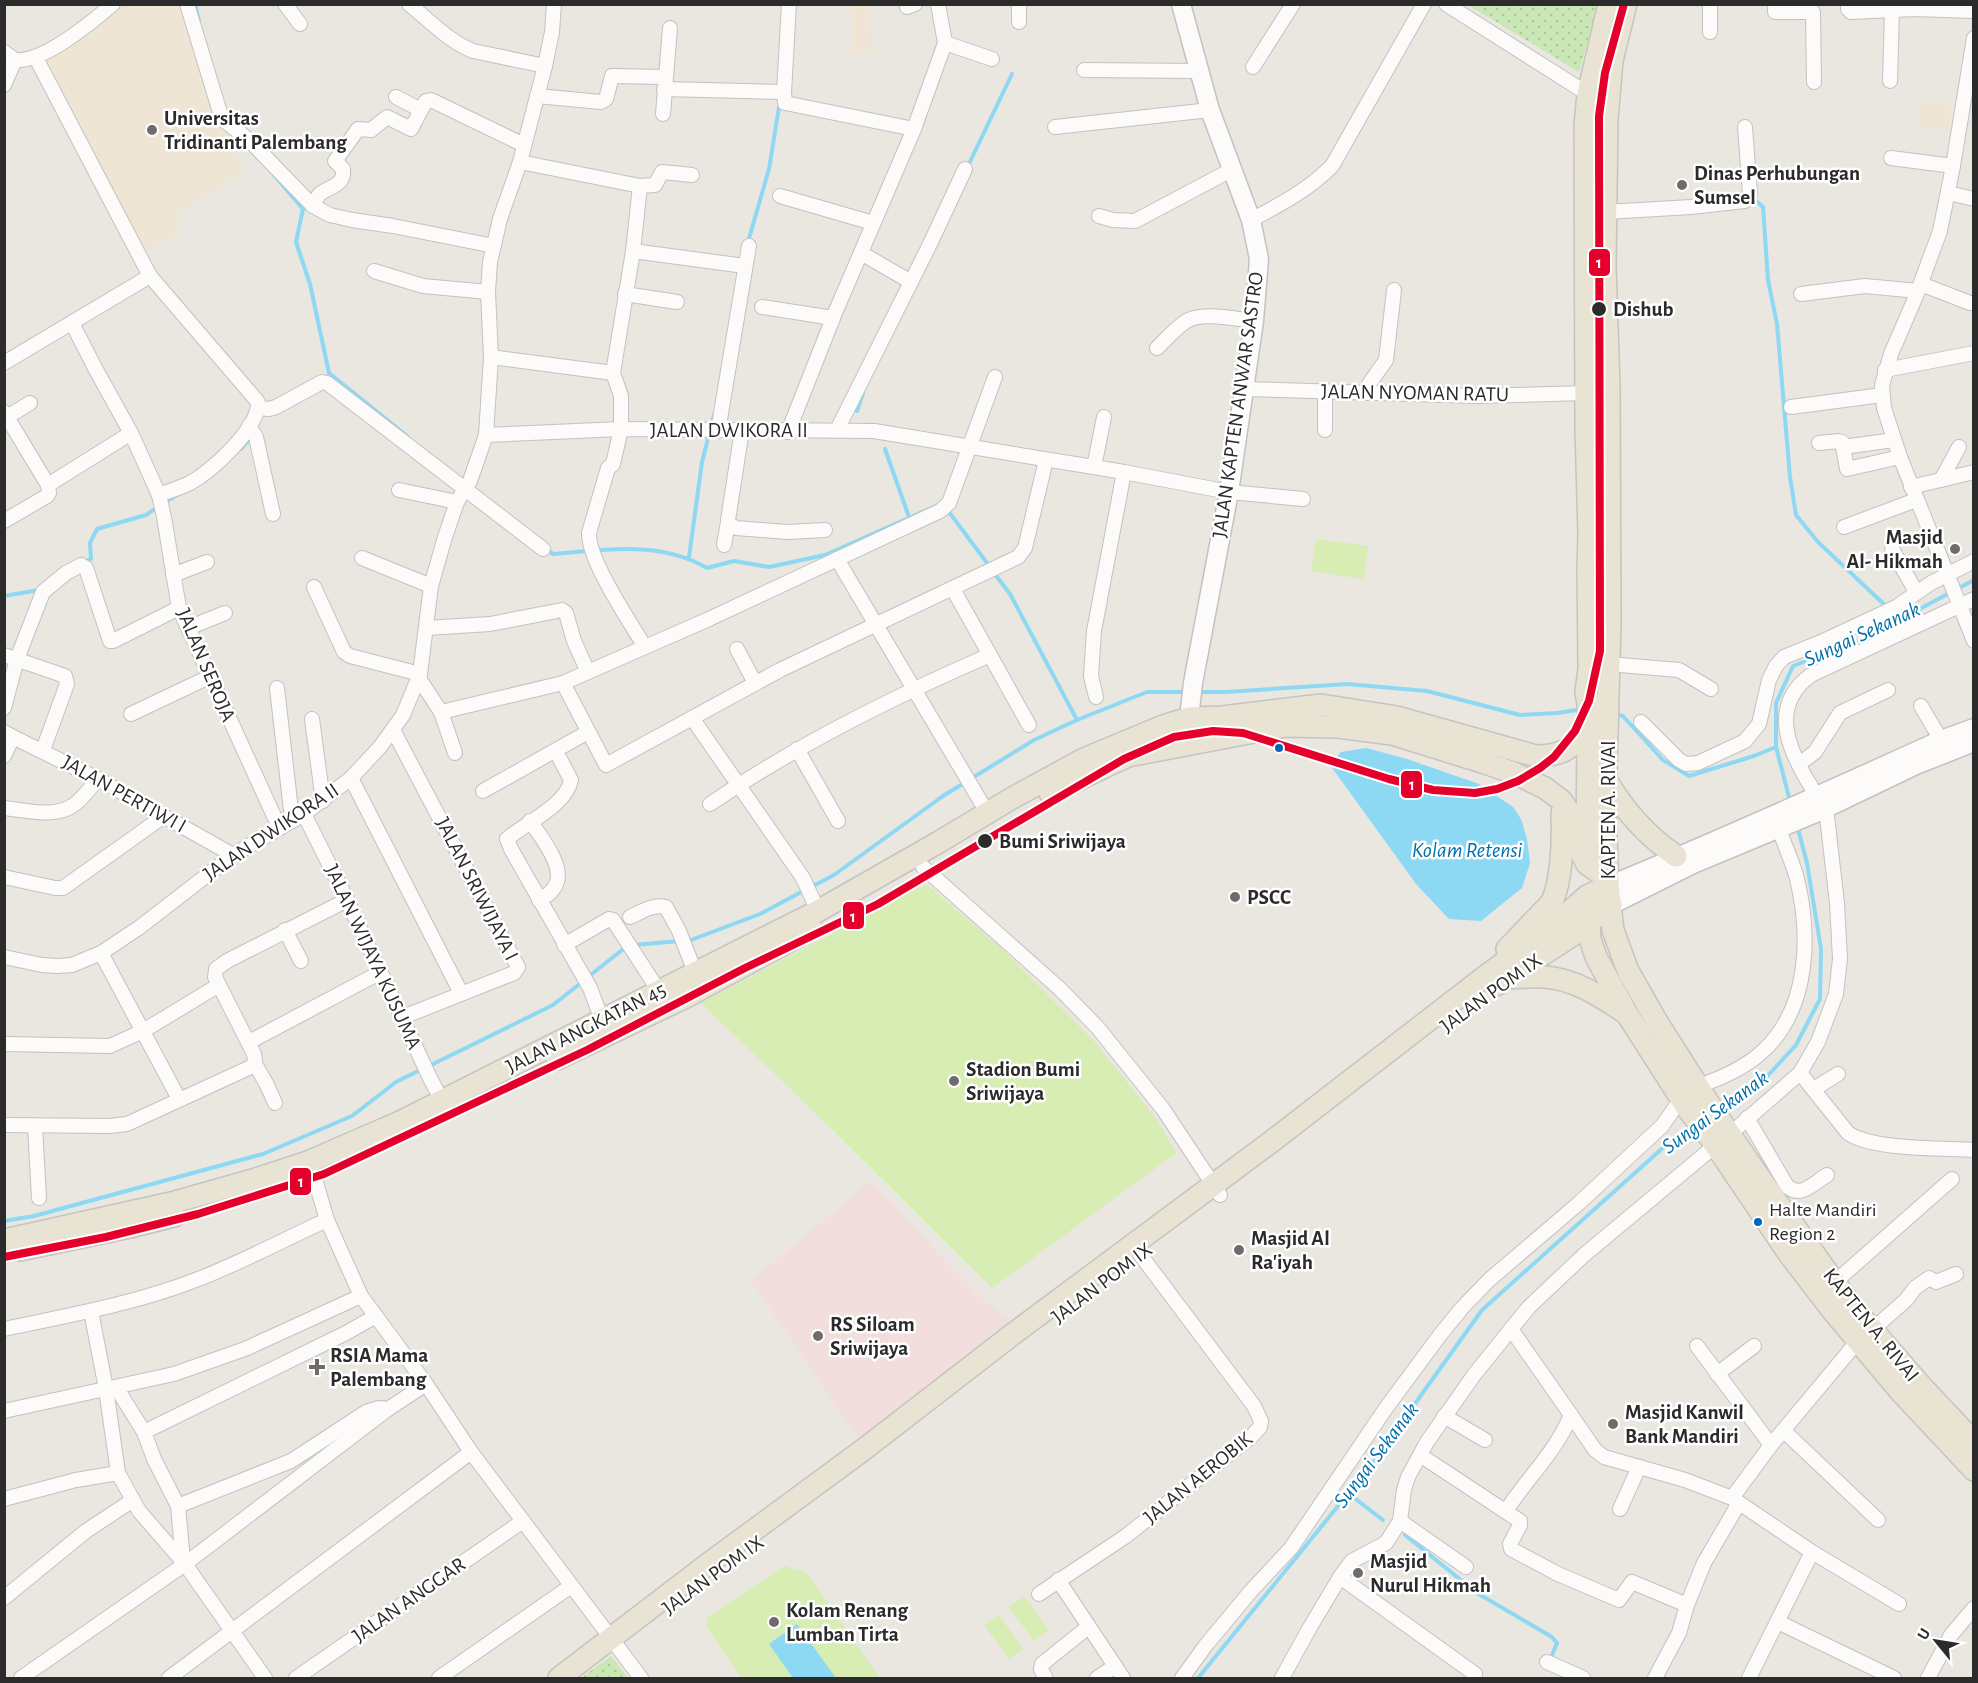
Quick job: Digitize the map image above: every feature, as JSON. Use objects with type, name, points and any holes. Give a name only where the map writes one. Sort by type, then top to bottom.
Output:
[{"type":"main road","points":[[1604,61],[1610,4]]},
{"type":"main road","points":[[1604,61],[1626,4]]},
{"type":"main road","name":"KAPTEN A. RIVAI","points":[[1604,61],[1590,92],[1585,125],[1589,535],[1589,669],[1586,692],[1596,718],[1607,781],[1605,812],[1613,930],[1628,971],[1674,1050],[1701,1090],[1721,1136],[1789,1254],[1865,1336],[1974,1470]]},
{"type":"main road","name":"KAPTEN A. RIVAI","points":[[1590,92],[1606,212],[1610,621],[1608,664],[1596,718],[1587,864],[1590,939],[1596,957],[1627,1014],[1684,1104],[1721,1136],[1835,1282],[1865,1336],[1923,1388],[1974,1442]]},
{"type":"main road","name":"JALAN ANGKATAN 45","points":[[4,1240],[121,1221],[308,1162],[442,1101],[818,911],[1014,797],[1103,751],[1190,713],[1222,717],[1321,705],[1397,717],[1536,756],[1554,756],[1574,746],[1596,718]]},
{"type":"main road","points":[[1338,727],[1375,723],[1397,717]]},
{"type":"main road","points":[[4,1253],[121,1221],[228,1202],[314,1176],[686,997],[923,867],[1044,796],[1128,756],[1285,726],[1338,727],[1392,734],[1514,773],[1545,788],[1562,801],[1570,814],[1578,847],[1587,864],[1609,890],[1587,896],[1496,977]]},
{"type":"main road","points":[[1495,743],[1514,773]]},
{"type":"main road","points":[[1607,781],[1623,806],[1642,829],[1679,863]]},
{"type":"main road","points":[[1496,977],[1513,940],[1552,902],[1555,894],[1562,801]]},
{"type":"main road","name":"JALAN POM IX","points":[[615,1643],[682,1584],[863,1450],[1013,1334],[1137,1250],[1216,1190],[1416,1048],[1496,977],[1556,946],[1589,923],[1609,890]]},
{"type":"main road","points":[[775,950],[784,928]]},
{"type":"main road","points":[[1496,977],[1544,977],[1565,980],[1602,997],[1627,1014]]},
{"type":"main road","points":[[560,1678],[615,1643]]},
{"type":"main road","points":[[575,1678],[615,1643]]},
{"type":"street","points":[[4,85],[9,57],[27,60],[36,58],[86,26],[113,4]]},
{"type":"street","points":[[187,4],[222,119],[244,135],[313,206],[330,215],[352,220],[494,246]]},
{"type":"street","points":[[285,4],[300,24]]},
{"type":"street","points":[[409,4],[465,48],[545,66]]},
{"type":"street","name":"JALAN DWIKORA II","points":[[4,957],[57,966],[72,965],[101,953],[140,927],[232,855],[322,801],[351,778],[393,730],[408,704],[419,675],[431,586],[457,502],[467,486],[486,435],[491,357],[488,292],[490,262],[500,219],[520,162],[545,66],[552,32],[554,4]]},
{"type":"street","points":[[789,4],[780,92],[785,103],[914,129]]},
{"type":"street","points":[[788,432],[833,318],[914,129],[945,43],[938,4]]},
{"type":"street","points":[[1019,4],[1019,22]]},
{"type":"street","name":"JALAN KAPTEN ANWAR SASTRO","points":[[1181,4],[1210,110],[1251,220],[1258,259],[1254,321],[1228,492],[1193,683],[1190,713]]},
{"type":"street","points":[[1253,67],[1293,4]]},
{"type":"street","points":[[1251,220],[1298,195],[1332,166],[1424,4]]},
{"type":"street","points":[[1446,4],[1590,92]]},
{"type":"street","points":[[1710,4],[1710,32]]},
{"type":"street","points":[[1775,4],[1775,12],[1813,12],[1814,82]]},
{"type":"street","points":[[1848,4],[1850,12],[1915,7],[1974,11]]},
{"type":"street","points":[[1890,81],[1892,10]]},
{"type":"street","points":[[663,114],[670,28]]},
{"type":"street","points":[[1974,38],[1940,234],[1885,370],[1882,395],[1900,457],[1974,641]]},
{"type":"street","points":[[945,43],[992,59]]},
{"type":"street","points":[[36,58],[150,276],[263,409]]},
{"type":"street","points":[[1590,92],[1583,82],[1604,61]]},
{"type":"street","points":[[1084,70],[1198,71]]},
{"type":"street","points":[[537,96],[601,102],[606,99],[612,76],[665,83],[780,92]]},
{"type":"street","points":[[396,97],[421,110]]},
{"type":"street","points":[[313,206],[320,194],[336,187],[342,178],[343,169],[335,161],[358,129],[371,130],[387,117],[411,129],[426,101],[433,101],[524,145]]},
{"type":"street","points":[[1055,127],[1210,110]]},
{"type":"street","points":[[1606,212],[1745,201],[1750,194],[1744,127]]},
{"type":"street","points":[[1891,158],[1953,166]]},
{"type":"street","points":[[520,162],[640,186],[655,185],[662,172],[692,175]]},
{"type":"street","points":[[837,430],[965,169]]},
{"type":"street","points":[[1099,216],[1113,220],[1135,221],[1233,169]]},
{"type":"street","points":[[640,186],[633,251],[613,373],[621,396],[621,429],[613,464],[608,468],[589,533],[593,554],[645,647]]},
{"type":"street","points":[[1948,193],[1974,199]]},
{"type":"street","points":[[780,195],[873,223]]},
{"type":"street","points":[[712,431],[749,246]]},
{"type":"street","points":[[633,251],[744,265]]},
{"type":"street","points":[[861,253],[911,282]]},
{"type":"street","points":[[374,271],[423,286],[488,292]]},
{"type":"street","points":[[4,363],[150,276]]},
{"type":"street","points":[[1801,294],[1864,286],[1920,287],[1970,303]]},
{"type":"street","points":[[1367,393],[1369,384],[1386,360],[1394,290]]},
{"type":"street","points":[[625,294],[677,302]]},
{"type":"street","points":[[762,307],[833,318]]},
{"type":"street","points":[[1157,348],[1185,321],[1193,318],[1202,316],[1254,321]]},
{"type":"street","name":"JALAN SEROJA","points":[[72,323],[131,433],[161,505],[179,608],[279,827]]},
{"type":"street","points":[[1885,370],[1974,353]]},
{"type":"street","points":[[491,357],[613,373]]},
{"type":"street","points":[[441,712],[563,683],[709,620],[944,507],[978,448],[995,377]]},
{"type":"street","points":[[263,409],[276,408],[322,382],[326,382],[467,486],[543,549]]},
{"type":"street","name":"JALAN NYOMAN RATU","points":[[1243,389],[1478,396],[1586,393]]},
{"type":"street","points":[[1325,392],[1325,430]]},
{"type":"street","points":[[1791,407],[1882,395]]},
{"type":"street","points":[[4,521],[49,493],[48,485],[6,415],[30,403]]},
{"type":"street","points":[[161,505],[203,474],[252,431],[263,409]]},
{"type":"street","points":[[1094,467],[1104,417]]},
{"type":"street","name":"JALAN DWIKORA II","points":[[486,435],[621,429],[874,431],[1124,472],[1228,492],[1303,499]]},
{"type":"street","points":[[724,545],[742,430]]},
{"type":"street","points":[[252,431],[273,514]]},
{"type":"street","points":[[48,485],[131,433]]},
{"type":"street","points":[[1843,447],[1894,440]]},
{"type":"street","points":[[1819,443],[1842,442],[1847,469],[1900,457]]},
{"type":"street","points":[[1941,480],[1959,447]]},
{"type":"street","points":[[563,683],[606,765],[755,683],[1018,557],[1025,548],[1046,460]]},
{"type":"street","points":[[1096,696],[1091,676],[1094,631],[1124,472]]},
{"type":"street","points":[[1844,527],[1941,480],[1974,472]]},
{"type":"street","points":[[399,490],[457,502]]},
{"type":"street","points":[[728,522],[736,528],[787,532],[825,530]]},
{"type":"street","points":[[1892,549],[1916,592]]},
{"type":"street","points":[[362,558],[431,586]]},
{"type":"street","points":[[837,559],[988,814]]},
{"type":"street","points":[[1641,722],[1679,760],[1686,764],[1698,763],[1745,741],[1759,724],[1769,680],[1784,657],[1896,607],[1916,592],[1974,561]]},
{"type":"street","points":[[173,575],[207,562]]},
{"type":"street","points":[[4,708],[10,657],[44,592],[66,573],[81,565],[86,568],[110,641],[179,608]]},
{"type":"street","points":[[314,587],[344,652],[350,656],[419,675],[441,712],[455,753]]},
{"type":"street","points":[[953,589],[1029,725]]},
{"type":"street","points":[[1282,1678],[1340,1577],[1352,1561],[1386,1543],[1400,1521],[1404,1490],[1420,1455],[1444,1416],[1511,1329],[1529,1308],[1584,1255],[1721,1136],[1747,1118],[1800,1073],[1818,1042],[1830,1014],[1839,978],[1840,958],[1837,903],[1818,804],[1791,747],[1785,716],[1788,702],[1800,683],[1818,672],[1959,604],[1974,599]]},
{"type":"street","points":[[427,628],[490,624],[562,610],[566,613],[574,641],[588,672]]},
{"type":"street","points":[[188,628],[225,613]]},
{"type":"street","points":[[737,649],[755,683]]},
{"type":"street","points":[[711,804],[737,785],[797,749],[914,688],[990,655]]},
{"type":"street","points":[[10,657],[65,676],[67,684],[43,750]]},
{"type":"street","points":[[1608,664],[1679,670],[1711,688]]},
{"type":"street","points":[[131,714],[209,677]]},
{"type":"street","points":[[277,688],[298,817]]},
{"type":"street","points":[[1799,764],[1815,752],[1839,713],[1888,690]]},
{"type":"street","points":[[1921,706],[1941,740]]},
{"type":"street","points":[[692,718],[806,884],[818,911]]},
{"type":"street","points":[[312,719],[322,801]]},
{"type":"street","points":[[1609,890],[1779,823],[1941,740],[1974,728]]},
{"type":"street","name":"JALAN SRIWIJAYA I","points":[[393,730],[518,965],[514,973],[403,1017]]},
{"type":"street","points":[[483,790],[588,732]]},
{"type":"street","points":[[4,756],[9,734]]},
{"type":"street","name":"JALAN PERTIWI I","points":[[9,734],[98,779],[232,855]]},
{"type":"street","points":[[1818,804],[1974,742]]},
{"type":"street","points":[[797,749],[838,821]]},
{"type":"street","points":[[560,759],[571,780],[566,793],[545,812],[507,839],[590,988],[602,1020]]},
{"type":"street","points":[[351,778],[461,993]]},
{"type":"street","points":[[4,808],[40,812],[58,811],[72,806],[98,779]]},
{"type":"street","points":[[4,877],[63,888],[164,816]]},
{"type":"street","name":"JALAN WIJAYA KUSUMA","points":[[298,817],[347,900],[442,1101]]},
{"type":"street","points":[[531,821],[556,863],[559,877],[550,892],[539,900]]},
{"type":"street","points":[[1701,1090],[1763,1051],[1775,1037],[1795,1002],[1800,985],[1804,922],[1796,875],[1779,823]]},
{"type":"street","points":[[923,867],[1060,989],[1098,1028],[1163,1109],[1216,1190]]},
{"type":"street","points":[[275,1103],[267,1084],[252,1066],[249,1042],[214,974],[219,965],[347,900]]},
{"type":"street","points":[[630,917],[648,908],[663,905],[670,912],[695,972]]},
{"type":"street","points":[[564,945],[611,919],[629,942],[659,991]]},
{"type":"street","points":[[285,930],[301,961]]},
{"type":"street","points":[[101,953],[179,1100]]},
{"type":"street","points":[[249,1042],[381,972]]},
{"type":"street","points":[[4,1044],[110,1046],[143,1031],[219,985]]},
{"type":"street","points":[[4,1125],[119,1125],[136,1120],[252,1066]]},
{"type":"street","points":[[1800,1073],[1856,1139],[1902,1146],[1974,1150]]},
{"type":"street","points":[[1814,1089],[1838,1074]]},
{"type":"street","points":[[1182,1678],[1251,1591],[1291,1548],[1386,1408],[1462,1308],[1489,1280],[1578,1204],[1684,1104]]},
{"type":"street","points":[[1747,1118],[1791,1191],[1797,1193],[1804,1190],[1827,1175]]},
{"type":"street","points":[[35,1126],[39,1198]]},
{"type":"street","points":[[314,1176],[327,1220],[361,1296],[426,1384],[471,1452],[641,1678]]},
{"type":"street","points":[[1835,1282],[1952,1179]]},
{"type":"street","points":[[4,1329],[91,1311],[200,1278],[327,1220]]},
{"type":"street","name":"JALAN AEROBIK","points":[[1039,1594],[1133,1531],[1252,1436],[1262,1421],[1254,1406],[1137,1250]]},
{"type":"street","points":[[1655,1678],[1679,1633],[1687,1605],[1704,1563],[1736,1501],[1771,1445],[1865,1336],[1906,1300],[1915,1288],[1929,1278],[1936,1281],[1956,1274]]},
{"type":"street","points":[[4,1411],[174,1374],[231,1354],[361,1296]]},
{"type":"street","points":[[333,1310],[346,1333]]},
{"type":"street","points":[[91,1311],[111,1388],[118,1473],[139,1511],[184,1562],[265,1678]]},
{"type":"street","points":[[144,1432],[376,1316]]},
{"type":"street","points":[[1511,1329],[1597,1453],[1685,1480],[1736,1501],[1812,1552],[1899,1604]]},
{"type":"street","points":[[1697,1346],[1771,1445]]},
{"type":"street","points":[[1717,1374],[1754,1346]]},
{"type":"street","points":[[21,1678],[184,1562],[387,1409],[426,1384]]},
{"type":"street","points":[[111,1388],[144,1432],[154,1459],[178,1506],[184,1562]]},
{"type":"street","points":[[178,1506],[291,1461],[371,1410],[387,1409]]},
{"type":"street","points":[[1506,1511],[1551,1453],[1571,1415]]},
{"type":"street","points":[[1444,1416],[1485,1440]]},
{"type":"street","points":[[1784,1431],[1878,1520]]},
{"type":"street","points":[[169,1678],[471,1452]]},
{"type":"street","points":[[1420,1455],[1521,1523],[1510,1544],[1511,1549],[1558,1574],[1620,1599],[1632,1582],[1687,1605]]},
{"type":"street","points":[[1620,1509],[1639,1467]]},
{"type":"street","points":[[4,1499],[76,1480],[118,1473]]},
{"type":"street","points":[[4,1598],[86,1531],[133,1500]]},
{"type":"street","name":"JALAN ANGGAR","points":[[296,1678],[523,1521]]},
{"type":"street","points":[[1400,1521],[1466,1567]]},
{"type":"street","points":[[1749,1678],[1812,1552]]},
{"type":"street","points":[[1340,1577],[1475,1674]]},
{"type":"street","points":[[1058,1580],[1119,1675],[1096,1678]]},
{"type":"street","points":[[439,1678],[571,1586]]},
{"type":"street","points":[[1928,1678],[1951,1635],[1974,1608]]},
{"type":"street","points":[[1778,1622],[1894,1678]]},
{"type":"street","points":[[1045,1677],[1041,1669],[1042,1664],[1087,1628]]},
{"type":"street","points":[[1548,1662],[1583,1678]]},
{"type":"shaded area","name":"Universitas Tridinanti Palembang","points":[[119,5],[182,5],[220,122],[231,138],[224,145],[246,170],[175,215],[182,229],[147,251],[42,63]]},
{"type":"shaded area","points":[[851,5],[869,5],[871,54],[852,54]]},
{"type":"shaded area","points":[[1920,100],[1950,102],[1949,129],[1918,127]]},
{"type":"shaded area","points":[[871,1181],[976,1294],[1015,1323],[861,1442],[751,1281]]},
{"type":"green space","points":[[1468,5],[1598,5],[1579,72]]},
{"type":"green space","points":[[1316,539],[1368,546],[1364,579],[1311,571]]},
{"type":"green space","name":"Stadion Bumi Sriwijaya","points":[[926,884],[1001,948],[1095,1042],[1158,1121],[1176,1153],[992,1288],[701,1003]]},
{"type":"green space","name":"Kolam Renang Lumban Tirta","points":[[784,1566],[806,1572],[880,1678],[741,1678],[706,1626],[708,1617]]},
{"type":"green space","points":[[1024,1596],[1049,1630],[1034,1641],[1009,1607]]},
{"type":"green space","points":[[999,1615],[1023,1649],[1009,1659],[984,1625]]},
{"type":"green space","points":[[611,1656],[628,1678],[581,1678]]},
{"type":"water","name":"Kolam Retensi","points":[[1366,748],[1407,759],[1479,784],[1513,807],[1521,819],[1527,839],[1530,863],[1522,888],[1481,921],[1449,919],[1416,884],[1330,765],[1341,752]]},
{"type":"water","points":[[797,1624],[836,1678],[793,1678],[769,1644]]},
{"type":"waterway","points":[[195,4],[199,21]]},
{"type":"waterway","points":[[967,168],[1012,74]]},
{"type":"waterway","points":[[748,242],[769,169],[780,101]]},
{"type":"waterway","points":[[274,175],[303,209],[296,242],[310,284],[329,373],[407,436]]},
{"type":"waterway","points":[[1753,198],[1763,207],[1768,280],[1777,324],[1790,477],[1796,515],[1818,542],[1887,607]]},
{"type":"waterway","points":[[857,411],[863,393]]},
{"type":"waterway","points":[[689,557],[702,462],[714,415]]},
{"type":"waterway","points":[[241,449],[252,436]]},
{"type":"waterway","points":[[885,449],[909,517]]},
{"type":"waterway","points":[[165,502],[179,494]]},
{"type":"waterway","points":[[83,562],[91,559],[90,543],[97,529],[146,515],[159,506]]},
{"type":"waterway","points":[[546,549],[553,554],[612,549],[651,550],[689,559],[707,568],[734,561],[769,567],[825,555],[936,506]]},
{"type":"waterway","points":[[946,508],[990,567]]},
{"type":"waterway","points":[[994,573],[1010,594],[1077,720]]},
{"type":"waterway","name":"Sungai Sekanak","points":[[1790,801],[1776,747],[1776,703],[1793,666],[1867,637],[1974,580]]},
{"type":"waterway","points":[[4,596],[39,590]]},
{"type":"waterway","points":[[1198,692],[1347,684],[1427,691],[1520,715],[1583,709]]},
{"type":"waterway","points":[[811,887],[834,875],[943,796],[1034,740],[1147,692],[1188,692]]},
{"type":"waterway","points":[[1614,714],[1623,716],[1663,760],[1689,776],[1776,747]]},
{"type":"waterway","name":"Sungai Sekanak","points":[[1720,1109],[1760,1084],[1796,1045],[1820,999],[1821,949],[1807,863],[1797,825]]},
{"type":"waterway","points":[[634,945],[691,940],[760,914],[805,890]]},
{"type":"waterway","points":[[588,977],[627,946]]},
{"type":"waterway","points":[[429,1066],[553,1005],[582,982]]},
{"type":"waterway","points":[[4,1221],[34,1216],[263,1154],[352,1116],[396,1082],[422,1069]]},
{"type":"waterway","name":"Sungai Sekanak","points":[[1198,1678],[1369,1468],[1482,1310],[1675,1137],[1693,1126]]},
{"type":"waterway","points":[[1349,1494],[1383,1520]]},
{"type":"waterway","points":[[1405,1535],[1477,1593],[1552,1637],[1557,1643],[1550,1660]]},
{"type":"transit line","name":"1","points":[[4,1257],[106,1237],[198,1214],[324,1174],[587,1050],[745,968],[878,904],[1124,759],[1174,737],[1213,731],[1243,733],[1389,779],[1433,790],[1475,793],[1497,789],[1518,781],[1540,768],[1554,757],[1575,731],[1589,701],[1600,651],[1599,116],[1605,73],[1624,4]]},
{"type":"place","name":"Universitas Tridinanti Palembang","points":[[152,130]]},
{"type":"place","name":"Dinas Perhubungan Sumsel","points":[[1682,185]]},
{"type":"place","name":"Dishub","points":[[1599,309]]},
{"type":"place","name":"Masjid Al- Hikmah","points":[[1955,549]]},
{"type":"place","name":"Bumi Sriwijaya","points":[[985,841]]},
{"type":"place","name":"PSCC","points":[[1235,897]]},
{"type":"place","name":"Stadion Bumi Sriwijaya","points":[[954,1081]]},
{"type":"place","name":"Halte Mandiri Region 2","points":[[1758,1222]]},
{"type":"place","name":"Masjid Al Ra'iyah","points":[[1239,1250]]},
{"type":"place","name":"RS Siloam Sriwijaya","points":[[818,1336]]},
{"type":"place","name":"RSIA Mama Palembang","points":[[317,1367]]},
{"type":"place","name":"Masjid Kanwil Bank Mandiri","points":[[1613,1424]]},
{"type":"place","name":"Masjid Nurul Hikmah","points":[[1358,1573]]},
{"type":"place","name":"Kolam Renang Lumban Tirta","points":[[774,1622]]}]
